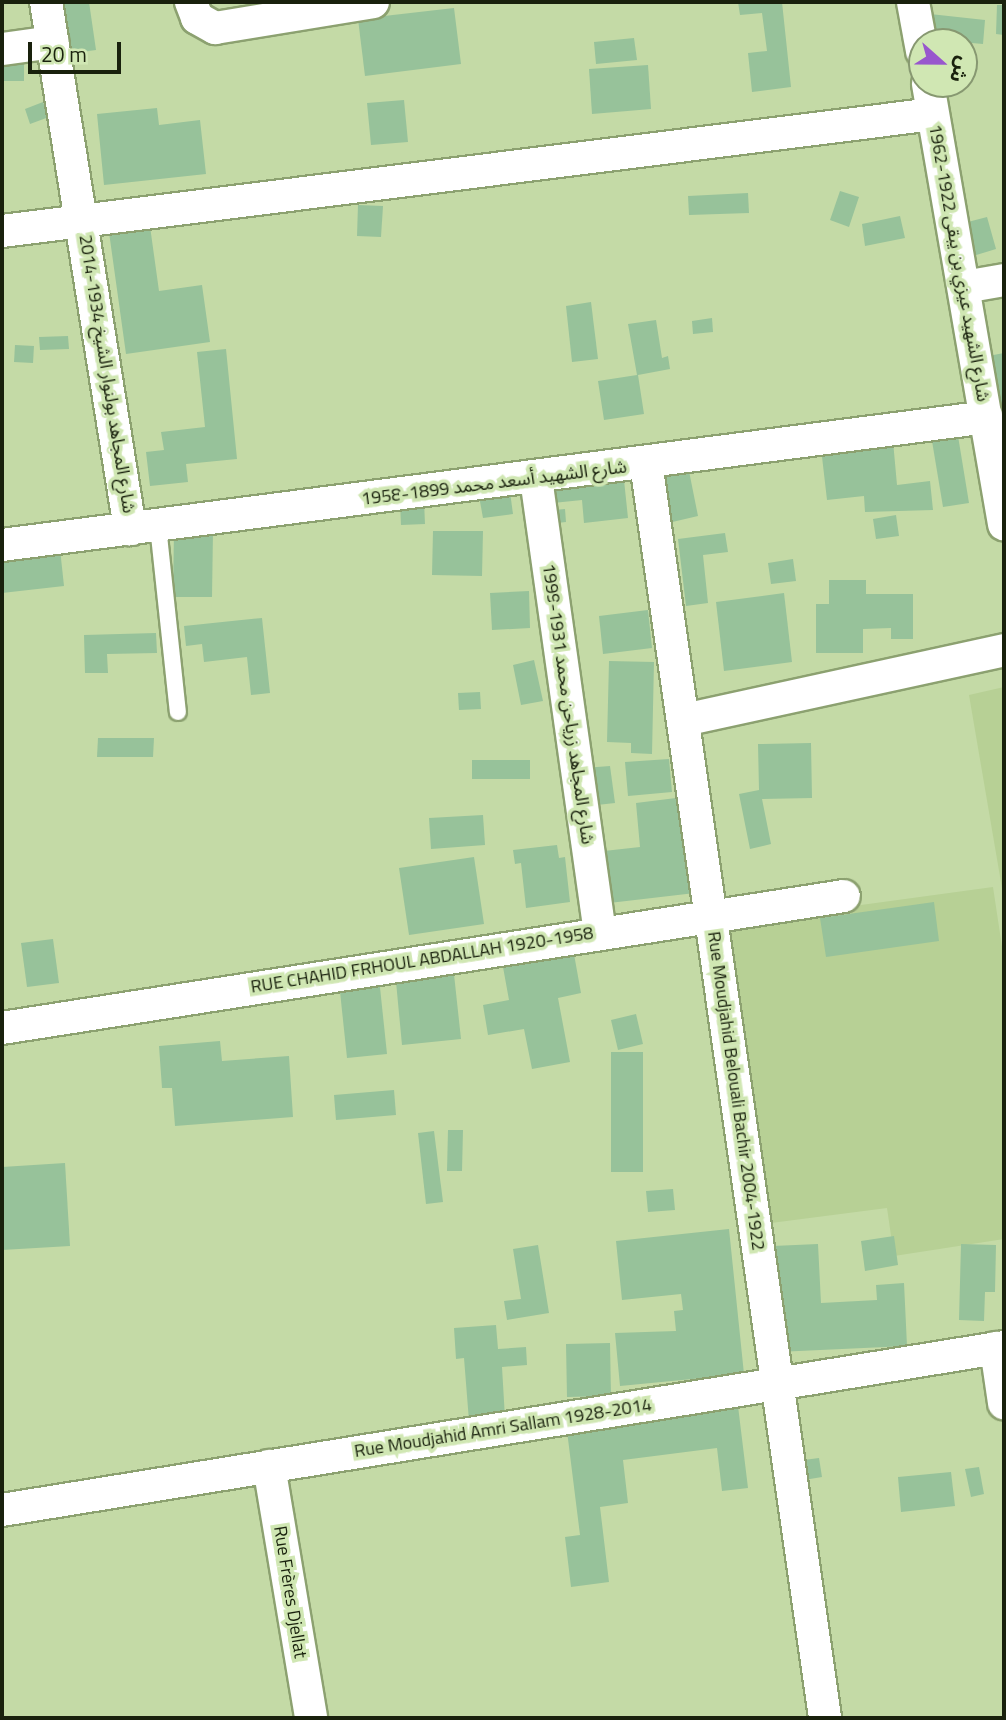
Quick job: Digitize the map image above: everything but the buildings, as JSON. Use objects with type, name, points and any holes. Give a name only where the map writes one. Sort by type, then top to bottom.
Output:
[{"type":"street","name":"شارع المجاهد بولنوار الشيخ 1934-2014","points":[[46,2],[83,220],[144,527]]},
{"type":"street","points":[[191,2],[197,18],[215,28],[365,2]]},
{"type":"street","points":[[913,2],[918,28]]},
{"type":"street","points":[[2,49],[53,42]]},
{"type":"street","points":[[2,232],[930,99]]},
{"type":"street","name":"شارع الشهيد عيزي بن يبقى 1922-1962","points":[[930,99],[1004,524]]},
{"type":"street","points":[[964,287],[1004,280]]},
{"type":"street","name":"شارع الشهيد أسعد محمد 1899-1958","points":[[2,545],[536,478],[986,416]]},
{"type":"street","name":"Rue Moudjahid Belouali Bachir 2004-1922","points":[[646,463],[825,1718]]},
{"type":"street","name":"شارع المجاهد زرياحن محمد 1931-1999","points":[[536,478],[600,931]]},
{"type":"street","points":[[684,720],[1004,650]]},
{"type":"street","name":"RUE CHAHID FRHOUL ABDALLAH 1920-1958","points":[[2,1028],[710,913],[844,896]]},
{"type":"street","points":[[1000,1348],[1004,1403]]},
{"type":"street","name":"Rue Moudjahid Amri Sallam 1928-2014","points":[[2,1510],[1000,1348]]},
{"type":"street","name":"Rue Frères Djellat","points":[[269,1466],[311,1718]]},
{"type":"lane","points":[[144,527],[178,712]]},
{"type":"shaded area","points":[[1004,687],[1004,900],[969,695]]},
{"type":"shaded area","points":[[993,887],[1004,960],[1004,1239],[894,1256],[887,1208],[771,1223],[730,923]]}]
